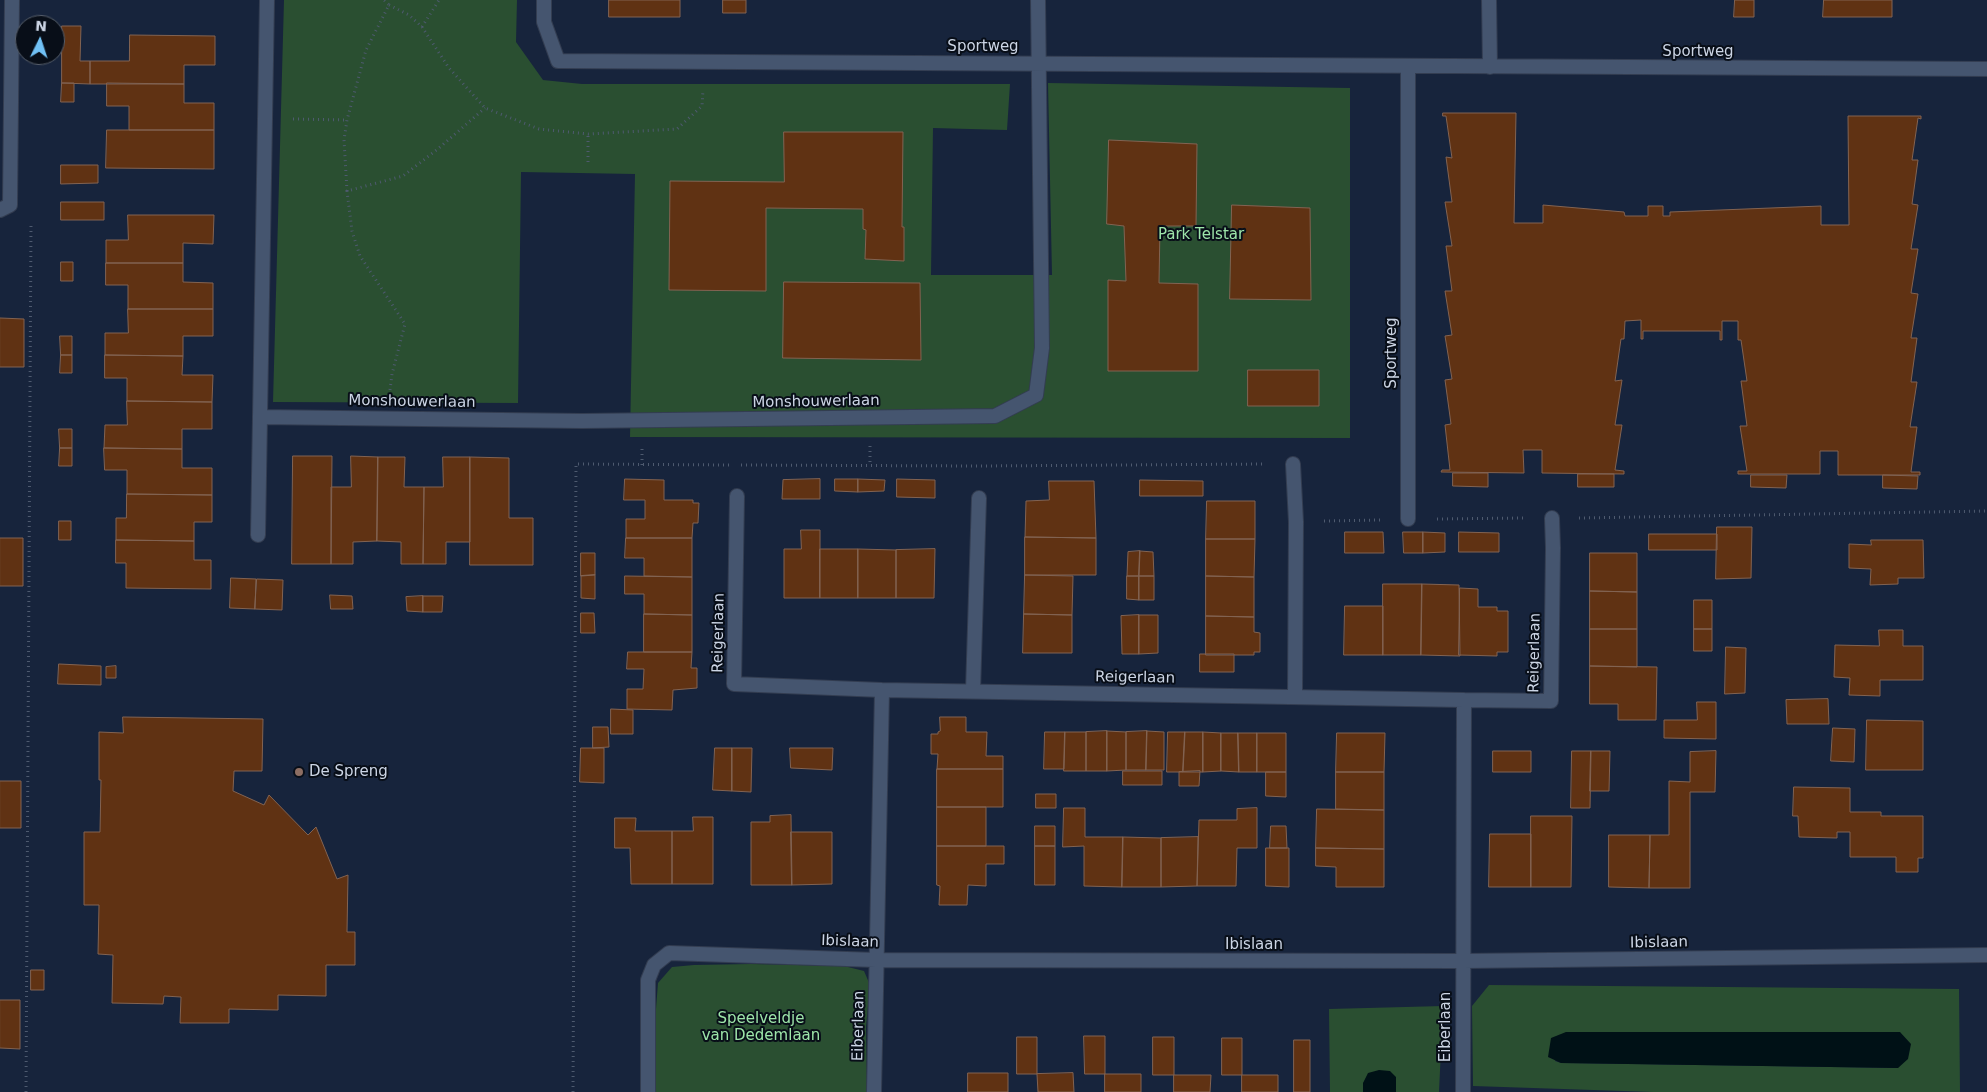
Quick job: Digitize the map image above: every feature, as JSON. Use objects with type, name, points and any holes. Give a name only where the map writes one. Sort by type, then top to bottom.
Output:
[{"type":"street","points":[[5,208],[12,0]]},
{"type":"street","points":[[258,535],[267,0]]},
{"type":"street","name":"Sportweg","points":[[544,0],[544,22],[558,61],[1987,69]]},
{"type":"street","points":[[1038,0],[1038,64]]},
{"type":"street","points":[[1489,0],[1490,67]]},
{"type":"street","name":"Monshouwerlaan","points":[[260,417],[582,421],[995,416],[1036,394],[1042,348],[1038,64]]},
{"type":"street","name":"Sportweg","points":[[1408,66],[1408,519]]},
{"type":"street","points":[[1293,464],[1296,522],[1296,697]]},
{"type":"street","name":"Reigerlaan","points":[[737,496],[734,684],[882,690],[1551,701],[1552,518]]},
{"type":"street","points":[[973,691],[979,498]]},
{"type":"street","points":[[876,960],[882,690]]},
{"type":"street","points":[[1463,961],[1464,700]]},
{"type":"street","name":"Ibislaan","points":[[648,1092],[648,980],[654,966],[669,953],[876,960],[1463,961],[1987,955]]},
{"type":"street","name":"Eiberlaan","points":[[874,1092],[876,960]]},
{"type":"street","name":"Eiberlaan","points":[[1462,1092],[1463,961]]},
{"type":"path","points":[[384,0],[389,5],[409,15],[422,27],[449,68],[485,108],[539,129],[588,134],[677,129],[702,106],[704,62]]},
{"type":"path","points":[[422,27],[439,0]]},
{"type":"path","points":[[387,418],[392,374],[405,324],[360,256],[352,231],[344,140],[347,120],[366,50],[389,5]]},
{"type":"path","points":[[347,191],[403,176],[485,108]]},
{"type":"path","points":[[265,119],[347,120]]},
{"type":"path","points":[[588,134],[588,162]]},
{"type":"path","points":[[5,208],[31,224],[26,1092]]},
{"type":"path","points":[[573,1092],[576,464],[979,466],[1293,464]]},
{"type":"path","points":[[1296,522],[1987,511]]},
{"type":"green space","name":"Park Telstar","points":[[284,0],[517,0],[516,42],[543,80],[582,84],[1010,84],[1007,130],[933,128],[931,275],[1052,275],[1048,83],[1350,88],[1350,438],[630,437],[635,174],[521,172],[518,403],[273,402]]},
{"type":"green space","name":"Speelveldje van Dedemlaan","points":[[751,964],[844,966],[864,971],[870,985],[866,1027],[867,1092],[652,1092],[658,983],[672,967]]},
{"type":"green space","points":[[1489,985],[1959,989],[1960,1092],[1653,1092],[1473,1086],[1472,1006]],"holes":[[[1566,1032],[1900,1032],[1898,1068],[1561,1063],[1555,1061]]]},
{"type":"green space","points":[[1443,1006],[1439,1092],[1396,1092],[1396,1077],[1363,1083],[1363,1092],[1330,1092],[1329,1009]]},
{"type":"shaded area","points":[[1566,1032],[1900,1032],[1911,1044],[1908,1059],[1898,1068],[1561,1063],[1548,1057],[1551,1038]]},
{"type":"shaded area","points":[[1379,1070],[1390,1071],[1396,1077],[1396,1092],[1363,1092],[1363,1083],[1368,1073]]},
{"type":"building","points":[[609,0],[680,0],[680,17],[609,17]]},
{"type":"building","points":[[723,0],[746,0],[746,13],[723,13]]},
{"type":"building","points":[[1735,0],[1754,0],[1754,17],[1734,17]]},
{"type":"building","points":[[1824,0],[1892,0],[1892,17],[1823,17]]},
{"type":"building","points":[[65,26],[81,26],[80,61],[90,61],[90,84],[62,83],[62,65],[65,65]]},
{"type":"building","points":[[130,35],[215,36],[215,65],[184,65],[184,84],[90,84],[90,61],[129,61]]},
{"type":"building","points":[[62,83],[74,83],[74,102],[61,102]]},
{"type":"building","points":[[107,83],[184,84],[184,103],[214,103],[214,130],[129,130],[129,106],[107,106]]},
{"type":"building","points":[[1443,113],[1516,113],[1514,223],[1543,223],[1543,205],[1624,212],[1625,216],[1648,216],[1648,206],[1663,206],[1663,216],[1670,216],[1670,212],[1821,206],[1821,225],[1849,225],[1848,116],[1921,116],[1921,119],[1918,118],[1912,160],[1918,160],[1912,204],[1918,205],[1911,249],[1918,249],[1911,293],[1918,294],[1911,338],[1917,338],[1911,382],[1917,382],[1910,427],[1917,427],[1911,472],[1920,472],[1920,475],[1838,475],[1838,451],[1820,451],[1820,474],[1738,474],[1738,471],[1747,471],[1740,426],[1747,426],[1741,381],[1747,381],[1741,340],[1738,340],[1738,321],[1722,321],[1722,340],[1720,340],[1720,331],[1643,331],[1643,339],[1641,339],[1641,320],[1625,321],[1624,339],[1621,339],[1615,381],[1622,380],[1615,425],[1622,425],[1615,470],[1624,471],[1624,474],[1542,473],[1542,450],[1523,450],[1524,473],[1441,472],[1442,470],[1450,470],[1445,425],[1451,424],[1445,380],[1452,379],[1445,336],[1452,335],[1445,291],[1452,291],[1446,246],[1452,246],[1445,202],[1452,202],[1446,157],[1452,158],[1446,116],[1443,116]]},
{"type":"building","points":[[107,130],[214,130],[214,169],[106,168]]},
{"type":"building","points":[[784,132],[903,132],[902,227],[904,227],[904,261],[865,259],[866,230],[863,229],[863,209],[766,208],[766,291],[669,290],[670,181],[784,182]]},
{"type":"building","points":[[1109,140],[1197,144],[1196,226],[1160,226],[1159,283],[1198,284],[1198,371],[1108,371],[1108,280],[1126,281],[1124,226],[1107,224]]},
{"type":"building","points":[[61,165],[98,165],[98,183],[61,184]]},
{"type":"building","points":[[61,202],[104,202],[104,220],[61,220]]},
{"type":"building","points":[[1232,205],[1310,208],[1311,300],[1230,299]]},
{"type":"building","points":[[128,215],[214,215],[213,244],[183,243],[183,263],[106,263],[106,240],[128,240]]},
{"type":"building","points":[[61,262],[73,262],[73,281],[61,281]]},
{"type":"building","points":[[106,263],[183,263],[183,282],[213,283],[213,309],[128,309],[128,285],[106,285]]},
{"type":"building","points":[[784,282],[920,283],[921,360],[783,358]]},
{"type":"building","points":[[128,309],[213,309],[213,336],[183,336],[183,356],[105,355],[105,333],[128,333]]},
{"type":"building","points":[[0,318],[24,319],[24,367],[0,367]]},
{"type":"building","points":[[60,336],[72,336],[72,355],[61,355]]},
{"type":"building","points":[[61,355],[72,355],[72,373],[60,373]]},
{"type":"building","points":[[105,355],[183,356],[182,375],[213,375],[212,402],[127,401],[127,378],[105,378]]},
{"type":"building","points":[[1248,370],[1319,370],[1319,406],[1248,406]]},
{"type":"building","points":[[127,401],[212,402],[212,429],[182,429],[182,449],[104,448],[105,425],[127,425]]},
{"type":"building","points":[[59,429],[72,429],[72,448],[60,448]]},
{"type":"building","points":[[60,448],[72,448],[72,466],[59,466]]},
{"type":"building","points":[[104,448],[182,449],[182,468],[212,468],[212,495],[127,494],[127,470],[105,470]]},
{"type":"building","points":[[293,456],[332,456],[331,564],[292,564]]},
{"type":"building","points":[[351,456],[378,457],[377,541],[353,542],[353,564],[331,564],[331,487],[351,487]]},
{"type":"building","points":[[378,457],[405,457],[404,487],[424,487],[423,564],[401,564],[401,542],[377,541]]},
{"type":"building","points":[[443,457],[470,457],[470,542],[446,542],[446,564],[423,564],[424,487],[443,487]]},
{"type":"building","points":[[470,457],[509,458],[509,518],[533,518],[533,565],[470,565]]},
{"type":"building","points":[[1453,473],[1488,473],[1488,487],[1453,486]]},
{"type":"building","points":[[1578,474],[1614,474],[1614,487],[1578,487]]},
{"type":"building","points":[[1751,475],[1787,475],[1786,488],[1751,487]]},
{"type":"building","points":[[1883,475],[1918,476],[1917,489],[1883,488]]},
{"type":"building","points":[[625,479],[664,480],[664,500],[693,500],[693,503],[699,503],[698,523],[693,523],[692,538],[626,538],[626,519],[645,519],[645,500],[624,500]]},
{"type":"building","points":[[820,479],[820,499],[782,499],[783,480]]},
{"type":"building","points":[[835,479],[858,479],[858,492],[835,491]]},
{"type":"building","points":[[858,479],[885,480],[884,491],[858,492]]},
{"type":"building","points":[[897,479],[935,480],[935,498],[897,497]]},
{"type":"building","points":[[1140,480],[1203,481],[1203,496],[1140,496]]},
{"type":"building","points":[[1049,481],[1094,481],[1096,538],[1025,537],[1026,501],[1049,500]]},
{"type":"building","points":[[127,494],[212,495],[212,522],[194,522],[194,541],[116,540],[116,518],[126,518]]},
{"type":"building","points":[[1207,501],[1255,501],[1255,539],[1206,539]]},
{"type":"building","points":[[59,521],[71,521],[71,540],[59,540]]},
{"type":"building","points":[[1717,527],[1752,527],[1751,578],[1716,579]]},
{"type":"building","points":[[801,530],[820,530],[820,598],[784,598],[784,549],[801,549]]},
{"type":"building","points":[[1345,532],[1383,532],[1384,553],[1345,553]]},
{"type":"building","points":[[1403,532],[1423,532],[1423,553],[1404,553]]},
{"type":"building","points":[[1423,532],[1445,533],[1445,552],[1423,553]]},
{"type":"building","points":[[1459,532],[1499,533],[1499,552],[1459,552]]},
{"type":"building","points":[[1649,534],[1717,534],[1717,550],[1649,550]]},
{"type":"building","points":[[1025,537],[1096,538],[1096,575],[1025,575]]},
{"type":"building","points":[[0,538],[23,538],[23,586],[0,586]]},
{"type":"building","points":[[626,538],[692,538],[692,577],[644,576],[644,558],[625,558]]},
{"type":"building","points":[[1206,539],[1255,539],[1254,577],[1206,576]]},
{"type":"building","points":[[116,540],[194,541],[194,560],[211,560],[211,589],[126,588],[126,563],[116,563]]},
{"type":"building","points":[[1871,540],[1923,540],[1924,578],[1898,578],[1898,584],[1870,585],[1871,569],[1849,568],[1849,544],[1871,545]]},
{"type":"building","points":[[820,549],[858,549],[858,598],[820,598]]},
{"type":"building","points":[[858,549],[896,550],[896,598],[858,598]]},
{"type":"building","points":[[935,549],[934,598],[896,598],[896,550]]},
{"type":"building","points":[[1140,551],[1153,552],[1154,576],[1139,576]]},
{"type":"building","points":[[1140,551],[1139,576],[1127,576],[1128,552]]},
{"type":"building","points":[[581,553],[595,553],[595,575],[581,576]]},
{"type":"building","points":[[1590,553],[1637,553],[1637,592],[1590,591]]},
{"type":"building","points":[[595,575],[595,599],[581,598],[581,576]]},
{"type":"building","points":[[1025,575],[1073,576],[1072,615],[1024,614]]},
{"type":"building","points":[[625,576],[692,577],[692,615],[644,614],[644,594],[625,594]]},
{"type":"building","points":[[1127,576],[1139,576],[1139,600],[1127,599]]},
{"type":"building","points":[[1139,576],[1154,576],[1154,600],[1139,600]]},
{"type":"building","points":[[1206,576],[1254,577],[1254,617],[1206,616]]},
{"type":"building","points":[[231,578],[256,579],[255,609],[230,608]]},
{"type":"building","points":[[257,579],[283,580],[282,610],[255,609]]},
{"type":"building","points":[[1383,584],[1422,584],[1421,655],[1383,655]]},
{"type":"building","points":[[1422,584],[1459,585],[1460,656],[1421,655]]},
{"type":"building","points":[[1460,588],[1478,589],[1478,607],[1497,607],[1497,611],[1508,611],[1508,652],[1497,652],[1497,656],[1459,655]]},
{"type":"building","points":[[1590,591],[1637,592],[1637,629],[1590,629]]},
{"type":"building","points":[[330,595],[352,596],[353,609],[331,609]]},
{"type":"building","points":[[423,596],[443,596],[442,612],[423,612]]},
{"type":"building","points":[[423,596],[423,612],[407,611],[406,597]]},
{"type":"building","points":[[1694,600],[1712,600],[1712,629],[1694,629]]},
{"type":"building","points":[[1345,606],[1383,606],[1383,655],[1344,655]]},
{"type":"building","points":[[581,613],[594,613],[595,633],[581,633]]},
{"type":"building","points":[[644,614],[692,615],[692,652],[644,652]]},
{"type":"building","points":[[1024,614],[1072,615],[1072,653],[1023,653]]},
{"type":"building","points":[[1139,615],[1158,615],[1158,653],[1139,654]]},
{"type":"building","points":[[1139,615],[1139,654],[1122,654],[1121,616]]},
{"type":"building","points":[[1206,616],[1254,617],[1254,632],[1260,633],[1260,652],[1254,652],[1254,655],[1206,655]]},
{"type":"building","points":[[1590,629],[1637,629],[1637,667],[1590,666]]},
{"type":"building","points":[[1694,629],[1712,629],[1712,651],[1694,651]]},
{"type":"building","points":[[1879,630],[1903,630],[1903,646],[1923,646],[1923,680],[1880,680],[1880,696],[1849,695],[1850,678],[1834,677],[1835,645],[1879,646]]},
{"type":"building","points":[[1726,647],[1746,648],[1745,693],[1725,694]]},
{"type":"building","points":[[628,652],[692,652],[691,668],[697,668],[697,688],[673,690],[672,710],[627,709],[627,689],[643,689],[644,669],[627,669]]},
{"type":"building","points":[[1200,654],[1234,654],[1234,672],[1200,672]]},
{"type":"building","points":[[59,664],[101,666],[101,685],[58,684]]},
{"type":"building","points":[[116,666],[116,678],[106,678],[106,667]]},
{"type":"building","points":[[1590,666],[1657,667],[1656,720],[1618,720],[1618,704],[1590,704]]},
{"type":"building","points":[[1828,699],[1829,724],[1787,724],[1786,700]]},
{"type":"building","points":[[1697,702],[1716,702],[1716,739],[1664,738],[1664,720],[1697,720]]},
{"type":"building","points":[[611,709],[633,710],[633,734],[611,734]]},
{"type":"building","points":[[123,717],[263,719],[262,771],[234,771],[233,791],[264,805],[269,795],[308,835],[316,827],[337,879],[348,875],[347,932],[355,932],[355,965],[326,965],[326,996],[278,995],[278,1010],[229,1009],[229,1023],[180,1023],[181,997],[164,996],[163,1004],[112,1003],[113,955],[98,954],[99,905],[84,905],[84,832],[100,832],[101,780],[99,780],[99,732],[123,733]]},
{"type":"building","points":[[940,717],[966,717],[966,732],[987,732],[986,756],[1003,756],[1003,769],[937,769],[938,754],[931,754],[931,734],[938,734],[940,731]]},
{"type":"building","points":[[1867,720],[1923,721],[1923,770],[1866,770]]},
{"type":"building","points":[[593,727],[608,727],[609,747],[593,748]]},
{"type":"building","points":[[1833,728],[1855,729],[1854,762],[1831,761]]},
{"type":"building","points":[[1107,731],[1107,771],[1086,771],[1086,732]]},
{"type":"building","points":[[1107,731],[1126,732],[1126,770],[1107,771]]},
{"type":"building","points":[[1147,731],[1164,732],[1164,770],[1146,770]]},
{"type":"building","points":[[1147,731],[1146,770],[1126,770],[1126,732]]},
{"type":"building","points":[[1045,732],[1065,732],[1064,769],[1044,769]]},
{"type":"building","points":[[1065,732],[1086,732],[1086,771],[1064,771]]},
{"type":"building","points":[[1168,732],[1185,732],[1183,772],[1167,772]]},
{"type":"building","points":[[1185,732],[1203,732],[1203,772],[1183,772]]},
{"type":"building","points":[[1203,732],[1221,733],[1221,771],[1203,772]]},
{"type":"building","points":[[1221,733],[1238,733],[1239,772],[1221,771]]},
{"type":"building","points":[[1238,733],[1257,733],[1257,772],[1239,772]]},
{"type":"building","points":[[1257,733],[1286,733],[1286,772],[1257,772]]},
{"type":"building","points":[[1337,733],[1385,733],[1384,772],[1336,772]]},
{"type":"building","points":[[581,748],[604,748],[604,783],[580,782]]},
{"type":"building","points":[[715,748],[732,748],[732,791],[713,790]]},
{"type":"building","points":[[732,748],[752,748],[751,792],[732,791]]},
{"type":"building","points":[[790,748],[833,748],[832,770],[791,768]]},
{"type":"building","points":[[1493,751],[1531,751],[1531,772],[1493,772]]},
{"type":"building","points":[[1572,751],[1591,751],[1590,808],[1571,808]]},
{"type":"building","points":[[1591,751],[1610,751],[1609,791],[1590,791]]},
{"type":"building","points":[[1716,751],[1715,792],[1690,792],[1690,888],[1649,888],[1650,835],[1669,835],[1669,781],[1690,782],[1690,752]]},
{"type":"building","points":[[937,769],[1003,769],[1003,807],[937,807]]},
{"type":"building","points":[[1123,771],[1162,771],[1162,785],[1123,785]]},
{"type":"building","points":[[1200,771],[1199,786],[1179,786],[1179,772]]},
{"type":"building","points":[[1266,772],[1286,772],[1286,797],[1266,796]]},
{"type":"building","points":[[1336,772],[1384,772],[1384,810],[1336,809]]},
{"type":"building","points":[[0,781],[21,781],[21,828],[0,828]]},
{"type":"building","points":[[1794,787],[1850,788],[1850,812],[1881,812],[1881,816],[1923,816],[1923,858],[1918,858],[1918,872],[1896,872],[1896,857],[1850,857],[1850,832],[1837,832],[1837,838],[1799,837],[1798,816],[1793,816]]},
{"type":"building","points":[[1036,794],[1056,794],[1056,808],[1036,808]]},
{"type":"building","points":[[937,807],[986,807],[986,846],[937,846]]},
{"type":"building","points":[[1064,808],[1085,808],[1085,837],[1123,837],[1122,887],[1084,886],[1084,846],[1063,847]]},
{"type":"building","points":[[1257,808],[1257,848],[1237,848],[1236,886],[1197,886],[1199,820],[1237,820],[1237,809]]},
{"type":"building","points":[[1317,809],[1384,810],[1384,849],[1316,848]]},
{"type":"building","points":[[791,815],[792,885],[751,885],[751,822],[770,822],[770,816]]},
{"type":"building","points":[[1531,816],[1572,816],[1571,887],[1531,887]]},
{"type":"building","points":[[693,817],[713,817],[713,884],[672,884],[672,831],[693,831]]},
{"type":"building","points":[[615,818],[636,818],[635,831],[672,831],[672,884],[631,884],[630,848],[615,848]]},
{"type":"building","points":[[1035,826],[1055,826],[1055,846],[1035,846]]},
{"type":"building","points":[[1271,826],[1286,826],[1287,848],[1270,848]]},
{"type":"building","points":[[791,832],[832,832],[832,884],[792,885]]},
{"type":"building","points":[[1490,834],[1531,834],[1531,887],[1489,887]]},
{"type":"building","points":[[1609,835],[1650,835],[1649,888],[1609,887]]},
{"type":"building","points":[[1123,837],[1161,838],[1161,887],[1122,887]]},
{"type":"building","points":[[1198,837],[1197,886],[1161,887],[1161,838]]},
{"type":"building","points":[[937,846],[1004,846],[1004,864],[986,864],[986,886],[968,885],[967,905],[939,905],[940,886],[937,885]]},
{"type":"building","points":[[1035,846],[1055,846],[1055,885],[1035,885]]},
{"type":"building","points":[[1266,848],[1289,848],[1289,887],[1266,886]]},
{"type":"building","points":[[1316,848],[1384,849],[1384,887],[1336,887],[1336,867],[1316,866]]},
{"type":"building","points":[[31,970],[44,970],[44,990],[31,990]]},
{"type":"building","points":[[0,1000],[20,1000],[20,1049],[0,1048]]},
{"type":"building","points":[[1084,1036],[1105,1036],[1105,1074],[1085,1074]]},
{"type":"building","points":[[1017,1037],[1037,1037],[1037,1074],[1017,1074]]},
{"type":"building","points":[[1153,1037],[1174,1037],[1174,1075],[1153,1075]]},
{"type":"building","points":[[1222,1038],[1242,1038],[1242,1075],[1222,1075]]},
{"type":"building","points":[[1294,1040],[1310,1040],[1310,1092],[1294,1092]]},
{"type":"building","points":[[968,1073],[1008,1073],[1008,1092],[968,1092]]},
{"type":"building","points":[[1073,1073],[1074,1092],[1038,1092],[1037,1074]]},
{"type":"building","points":[[1105,1074],[1141,1074],[1141,1092],[1105,1092]]},
{"type":"building","points":[[1174,1075],[1211,1075],[1210,1092],[1174,1092]]},
{"type":"building","points":[[1242,1075],[1278,1075],[1278,1092],[1242,1092]]},
{"type":"place","name":"De Spreng","points":[[299,772]]}]
